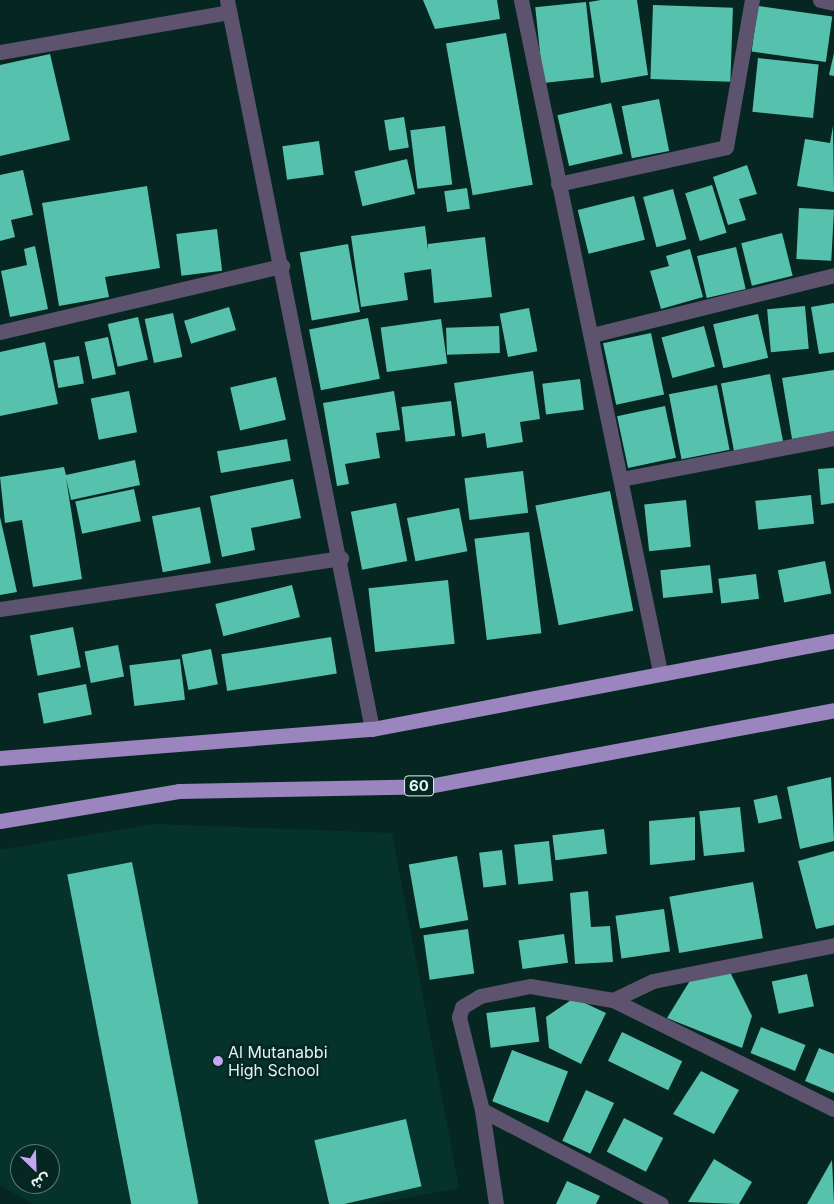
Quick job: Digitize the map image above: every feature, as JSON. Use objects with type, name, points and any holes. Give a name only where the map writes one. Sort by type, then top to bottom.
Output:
[{"type":"main road","points":[[0,758],[372,728],[660,672],[834,641]]},
{"type":"main road","name":"60","points":[[0,821],[179,791],[429,786],[834,710]]},
{"type":"street","points":[[521,0],[660,672]]},
{"type":"street","points":[[558,184],[726,147],[752,0]]},
{"type":"street","points":[[820,0],[834,3]]},
{"type":"street","points":[[0,52],[228,6],[341,558],[372,728]]},
{"type":"street","points":[[0,332],[282,266]]},
{"type":"street","points":[[592,336],[834,275]]},
{"type":"street","points":[[621,479],[834,438]]},
{"type":"street","points":[[0,609],[341,558]]},
{"type":"street","points":[[613,1000],[653,981],[834,946]]},
{"type":"street","points":[[496,1204],[482,1110],[461,1026],[462,1007],[480,996],[530,986],[613,1000],[834,1109]]},
{"type":"street","points":[[482,1110],[661,1204]]},
{"type":"shaded area","name":"Al Mutanabbi High School","points":[[154,824],[392,833],[459,1188],[374,1204],[33,1204],[16,1194],[60,1194],[60,1144],[10,1144],[10,1191],[0,1185],[0,850]]},
{"type":"building","points":[[423,0],[497,0],[500,19],[435,29]]},
{"type":"building","points":[[637,0],[648,75],[601,83],[589,2]]},
{"type":"building","points":[[586,2],[594,78],[543,83],[535,7]]},
{"type":"building","points":[[653,5],[733,8],[730,82],[650,79]]},
{"type":"building","points":[[758,6],[832,16],[826,62],[752,52]]},
{"type":"building","points":[[506,33],[533,185],[473,195],[446,44]]},
{"type":"building","points":[[834,53],[834,76],[829,75]]},
{"type":"building","points":[[50,54],[70,140],[0,156],[0,65]]},
{"type":"building","points":[[758,58],[819,64],[813,118],[752,112]]},
{"type":"building","points":[[659,99],[669,151],[632,158],[622,106]]},
{"type":"building","points":[[611,103],[623,154],[569,166],[557,115]]},
{"type":"building","points":[[404,117],[409,148],[389,151],[384,120]]},
{"type":"building","points":[[445,126],[452,185],[417,189],[410,130]]},
{"type":"building","points":[[833,126],[834,192],[797,186],[805,139],[830,143]]},
{"type":"building","points":[[319,141],[324,175],[287,180],[282,146]]},
{"type":"building","points":[[407,159],[415,194],[362,206],[354,171]]},
{"type":"building","points":[[747,165],[757,194],[739,199],[746,220],[728,225],[713,177]]},
{"type":"building","points":[[23,170],[33,215],[11,220],[15,237],[0,241],[0,175]]},
{"type":"building","points":[[712,185],[727,233],[700,241],[685,193]]},
{"type":"building","points":[[147,186],[160,268],[105,277],[109,297],[59,306],[42,203]]},
{"type":"building","points":[[467,188],[470,209],[447,212],[444,191]]},
{"type":"building","points":[[673,189],[686,239],[657,247],[643,197]]},
{"type":"building","points":[[634,196],[645,240],[589,254],[578,210]]},
{"type":"building","points":[[799,208],[834,210],[831,261],[796,259]]},
{"type":"building","points":[[425,226],[428,250],[428,244],[485,237],[492,297],[434,303],[431,269],[404,273],[408,300],[361,307],[351,236]]},
{"type":"building","points":[[217,229],[222,271],[181,276],[176,234]]},
{"type":"building","points":[[782,233],[793,276],[752,286],[741,243]]},
{"type":"building","points":[[348,244],[360,312],[312,320],[300,253]]},
{"type":"building","points":[[35,246],[48,309],[10,317],[1,271],[27,265],[24,249]]},
{"type":"building","points":[[736,247],[746,289],[707,298],[697,256]]},
{"type":"building","points":[[690,249],[703,297],[661,309],[650,271],[669,266],[666,256]]},
{"type":"building","points":[[834,303],[834,352],[819,354],[811,307]]},
{"type":"building","points":[[805,306],[809,349],[771,352],[767,309]]},
{"type":"building","points":[[229,307],[236,330],[191,344],[184,321]]},
{"type":"building","points":[[529,308],[537,351],[508,357],[500,314]]},
{"type":"building","points":[[173,313],[182,357],[154,363],[145,319]]},
{"type":"building","points":[[758,314],[768,358],[723,368],[713,324]]},
{"type":"building","points":[[138,317],[148,360],[118,367],[108,324]]},
{"type":"building","points":[[368,318],[380,379],[321,390],[309,329]]},
{"type":"building","points":[[441,319],[447,364],[387,372],[381,327]]},
{"type":"building","points":[[499,326],[500,353],[447,355],[446,328]]},
{"type":"building","points":[[704,326],[715,367],[672,378],[661,337]]},
{"type":"building","points":[[651,333],[664,395],[616,405],[603,343]]},
{"type":"building","points":[[108,337],[116,374],[92,379],[85,342]]},
{"type":"building","points":[[45,342],[58,404],[0,416],[0,352]]},
{"type":"building","points":[[79,356],[84,384],[58,388],[53,361]]},
{"type":"building","points":[[834,370],[834,432],[792,439],[782,378]]},
{"type":"building","points":[[533,371],[540,419],[520,422],[523,442],[487,448],[485,433],[462,437],[454,383]]},
{"type":"building","points":[[770,374],[783,443],[734,452],[721,384]]},
{"type":"building","points":[[276,377],[286,420],[240,430],[230,388]]},
{"type":"building","points":[[580,379],[584,410],[546,414],[542,384]]},
{"type":"building","points":[[717,385],[730,450],[681,459],[669,394]]},
{"type":"building","points":[[129,391],[137,432],[99,440],[91,398]]},
{"type":"building","points":[[394,391],[400,430],[376,433],[380,458],[345,464],[349,484],[337,486],[323,403]]},
{"type":"building","points":[[451,401],[455,436],[406,442],[401,407]]},
{"type":"building","points":[[665,406],[676,458],[628,468],[617,416]]},
{"type":"building","points":[[287,439],[291,461],[221,473],[217,451]]},
{"type":"building","points":[[135,460],[140,485],[71,500],[66,478],[82,579],[33,587],[22,520],[5,523],[0,477],[64,467],[66,475]]},
{"type":"building","points":[[834,468],[834,503],[821,505],[818,469]]},
{"type":"building","points":[[523,471],[528,513],[470,520],[464,478]]},
{"type":"building","points":[[293,479],[301,518],[251,528],[255,550],[222,557],[210,496]]},
{"type":"building","points":[[134,489],[141,521],[82,534],[75,501]]},
{"type":"building","points":[[610,491],[633,611],[559,625],[535,506]]},
{"type":"building","points":[[811,495],[814,524],[758,530],[755,501]]},
{"type":"building","points":[[686,500],[691,547],[649,551],[644,504]]},
{"type":"building","points":[[396,503],[407,561],[362,570],[351,512]]},
{"type":"building","points":[[200,507],[211,563],[163,572],[152,516]]},
{"type":"building","points":[[459,508],[467,551],[415,561],[407,518]]},
{"type":"building","points":[[0,517],[17,592],[0,595]]},
{"type":"building","points":[[529,532],[541,633],[487,640],[474,539]]},
{"type":"building","points":[[825,561],[831,593],[784,603],[778,570]]},
{"type":"building","points":[[710,565],[713,593],[663,598],[660,570]]},
{"type":"building","points":[[756,574],[759,599],[721,603],[718,579]]},
{"type":"building","points":[[448,580],[455,644],[375,652],[368,588]]},
{"type":"building","points":[[292,585],[300,617],[223,636],[215,604]]},
{"type":"building","points":[[73,627],[81,667],[38,676],[30,635]]},
{"type":"building","points":[[331,637],[337,674],[227,691],[221,654]]},
{"type":"building","points":[[118,645],[124,676],[91,683],[85,651]]},
{"type":"building","points":[[211,649],[218,684],[188,690],[182,655]]},
{"type":"building","points":[[180,659],[185,700],[134,706],[129,665]]},
{"type":"building","points":[[86,684],[92,714],[44,724],[38,693]]},
{"type":"building","points":[[831,777],[834,841],[800,849],[787,787]]},
{"type":"building","points":[[777,795],[782,818],[759,823],[754,800]]},
{"type":"building","points":[[740,807],[745,852],[704,856],[699,811]]},
{"type":"building","points":[[695,817],[695,860],[650,865],[649,821]]},
{"type":"building","points":[[604,829],[607,854],[555,860],[552,835]]},
{"type":"building","points":[[549,841],[553,881],[518,884],[514,845]]},
{"type":"building","points":[[502,850],[506,885],[483,888],[479,853]]},
{"type":"building","points":[[834,851],[834,925],[816,929],[798,861]]},
{"type":"building","points":[[457,856],[468,920],[420,929],[409,865]]},
{"type":"building","points":[[132,862],[198,1204],[131,1204],[67,875]]},
{"type":"building","points":[[753,882],[763,938],[679,953],[669,897]]},
{"type":"building","points":[[588,891],[591,927],[610,926],[613,962],[575,964],[570,893]]},
{"type":"building","points":[[664,909],[670,952],[621,958],[615,916]]},
{"type":"building","points":[[468,929],[474,974],[430,980],[423,935]]},
{"type":"building","points":[[564,934],[568,963],[522,969],[518,940]]},
{"type":"building","points":[[729,970],[752,1016],[742,1048],[667,1018],[691,979]]},
{"type":"building","points":[[807,974],[814,1006],[779,1014],[772,981]]},
{"type":"building","points":[[574,998],[606,1013],[581,1064],[549,1048],[546,1017]]},
{"type":"building","points":[[535,1007],[539,1042],[491,1048],[486,1013]]},
{"type":"building","points":[[761,1027],[806,1045],[795,1071],[751,1053]]},
{"type":"building","points":[[622,1032],[682,1061],[668,1090],[608,1061]]},
{"type":"building","points":[[819,1048],[834,1054],[834,1093],[805,1081]]},
{"type":"building","points":[[512,1050],[568,1072],[548,1123],[492,1101]]},
{"type":"building","points":[[701,1071],[739,1090],[714,1134],[673,1114]]},
{"type":"building","points":[[586,1090],[614,1103],[590,1154],[562,1141]]},
{"type":"building","points":[[624,1118],[663,1138],[646,1172],[607,1152]]},
{"type":"building","points":[[406,1119],[422,1186],[345,1204],[329,1204],[314,1140]]},
{"type":"building","points":[[714,1159],[752,1182],[739,1204],[688,1202]]},
{"type":"building","points":[[832,1160],[834,1204],[807,1204]]},
{"type":"building","points":[[567,1181],[600,1196],[596,1204],[556,1204]]},
{"type":"place","name":"Al Mutanabbi High School","points":[[218,1061]]}]
